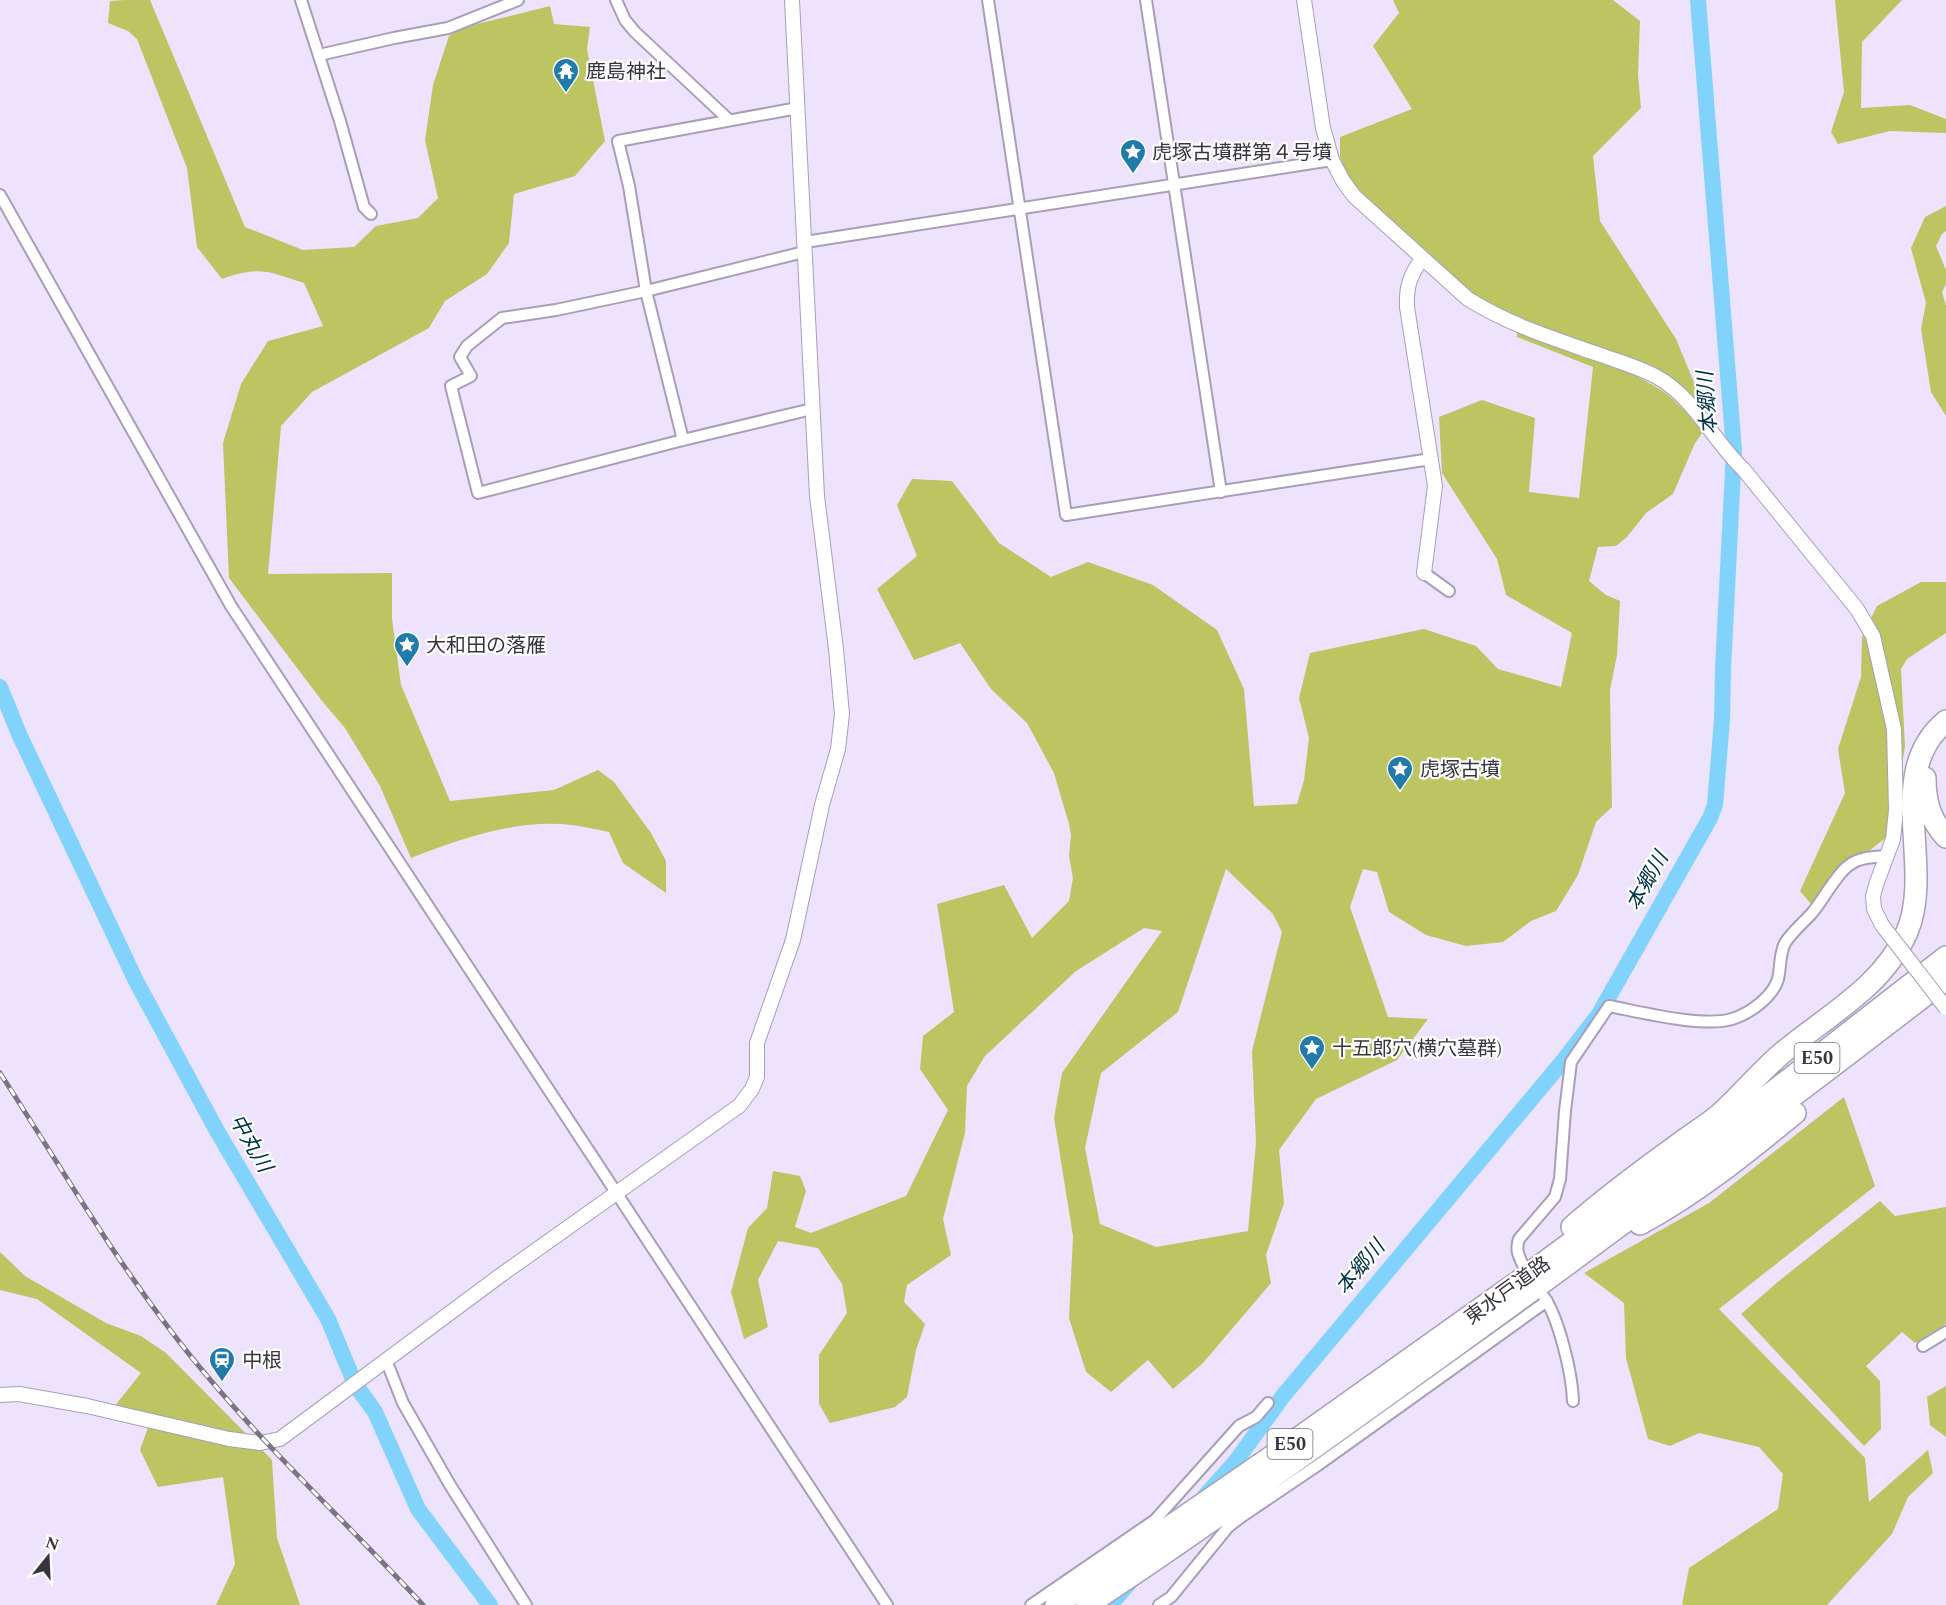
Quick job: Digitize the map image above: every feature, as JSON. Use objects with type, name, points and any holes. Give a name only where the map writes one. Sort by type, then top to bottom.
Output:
[{"type":"highway","points":[[1533,1287],[1557,1240],[1607,1197],[1719,1114],[1781,1054],[1868,986],[1893,957],[1906,932],[1915,902],[1917,872],[1913,812],[1917,766],[1934,733],[1946,721]]},
{"type":"highway","points":[[1946,732],[1932,753],[1926,772],[1925,791],[1930,813],[1946,837]]},
{"type":"highway","name":"東水戸道路","points":[[1088,1605],[1322,1442],[1533,1287],[1742,1116],[1946,957]]},
{"type":"highway","name":"東水戸道路","points":[[1056,1605],[1294,1441],[1585,1252],[1752,1128],[1946,979]]},
{"type":"highway","points":[[1585,1252],[1668,1209],[1761,1141],[1828,1085],[1946,999]]},
{"type":"street","points":[[301,0],[364,207],[371,214]]},
{"type":"street","points":[[319,55],[448,28],[518,0]]},
{"type":"street","points":[[616,0],[625,20],[729,120]]},
{"type":"street","points":[[0,1395],[19,1394],[87,1406],[229,1439],[260,1443],[280,1439],[501,1275],[740,1106],[747,1097],[757,1077],[757,1043],[793,940],[801,910],[822,805],[838,749],[842,714],[817,496],[792,0]]},
{"type":"street","points":[[988,0],[1066,515],[1431,459]]},
{"type":"street","points":[[1146,0],[1221,492]]},
{"type":"street","points":[[1304,0],[1323,128],[1332,160],[1354,196],[1468,299],[1514,325],[1657,377],[1678,392],[1694,408],[1728,453],[1857,609],[1873,636],[1894,729],[1896,810],[1893,839],[1877,882],[1874,909],[1882,925],[1946,1008]]},
{"type":"street","points":[[683,440],[646,291],[629,186],[618,141],[798,108]]},
{"type":"street","points":[[812,409],[478,493],[451,386],[471,376],[460,357],[467,346],[502,318],[556,310],[646,291],[804,247],[1020,208],[1332,160]]},
{"type":"street","points":[[0,195],[231,606],[618,1192],[887,1605]]},
{"type":"street","points":[[1422,259],[1414,270],[1407,291],[1436,486],[1424,573],[1449,591]]},
{"type":"street","points":[[1573,1401],[1572,1385],[1553,1311],[1533,1287],[1517,1246],[1519,1239],[1555,1197],[1560,1179],[1571,1062],[1609,1006],[1652,1015],[1722,1021],[1746,1013],[1769,995],[1778,978],[1784,945],[1847,867],[1856,861],[1887,856]]},
{"type":"street","points":[[1159,1605],[1171,1597],[1228,1527],[1318,1465],[1533,1287]]},
{"type":"street","points":[[1923,1346],[1946,1332]]},
{"type":"street","points":[[386,1360],[403,1403],[450,1485],[526,1605]]},
{"type":"street","points":[[1031,1605],[1155,1520],[1234,1431],[1256,1417],[1268,1403]]},
{"type":"green space","points":[[150,0],[245,227],[303,250],[354,247],[376,226],[418,218],[438,198],[425,140],[433,85],[449,36],[461,28],[550,6],[554,24],[590,27],[587,49],[605,141],[575,176],[514,194],[509,243],[487,274],[445,301],[429,328],[312,392],[281,426],[268,574],[392,573],[392,619],[401,685],[450,801],[554,790],[598,770],[614,782],[651,833],[666,861],[666,893],[623,863],[609,832],[572,825],[531,825],[490,832],[411,858],[380,786],[345,728],[229,578],[223,443],[241,384],[268,341],[323,326],[304,283],[281,275],[254,271],[222,279],[197,247],[187,168],[137,39],[128,31],[108,23],[110,1]]},
{"type":"green space","points":[[1393,0],[1613,0],[1640,21],[1638,75],[1641,108],[1593,156],[1600,221],[1676,339],[1703,404],[1664,373],[1519,320],[1472,295],[1425,250],[1365,199],[1352,184],[1340,156],[1340,137],[1412,109],[1373,46],[1399,13]]},
{"type":"green space","points":[[1835,0],[1902,0],[1862,42],[1861,108],[1910,105],[1946,119],[1946,133],[1890,131],[1838,144],[1831,132],[1844,92]]},
{"type":"green space","points":[[1946,206],[1946,231],[1936,246],[1946,270],[1946,284],[1942,292],[1946,306],[1946,416],[1931,392],[1921,329],[1926,303],[1911,248],[1925,217]]},
{"type":"green space","points":[[1517,329],[1645,380],[1673,399],[1703,432],[1695,443],[1673,494],[1646,513],[1627,537],[1616,546],[1598,547],[1589,581],[1606,595],[1620,601],[1617,655],[1610,690],[1612,807],[1596,822],[1578,875],[1556,911],[1531,921],[1503,942],[1466,946],[1426,935],[1389,912],[1377,872],[1363,869],[1350,907],[1388,1017],[1428,1019],[1397,1060],[1316,1099],[1279,1150],[1284,1203],[1266,1255],[1271,1283],[1203,1363],[1173,1389],[1148,1360],[1111,1392],[1086,1372],[1069,1318],[1073,1236],[1054,1118],[1062,1073],[1162,931],[1144,928],[1076,971],[985,1056],[967,1086],[965,1133],[943,1219],[951,1255],[907,1285],[904,1302],[925,1324],[916,1350],[907,1397],[895,1407],[830,1423],[819,1404],[819,1355],[847,1313],[842,1284],[818,1248],[778,1241],[758,1280],[768,1327],[744,1339],[731,1292],[748,1228],[767,1208],[773,1171],[800,1176],[806,1191],[795,1227],[811,1233],[906,1196],[948,1110],[920,1069],[923,1036],[954,1012],[937,904],[1004,885],[1032,938],[1069,901],[1073,878],[1069,856],[1071,835],[1054,773],[1027,723],[991,689],[960,643],[914,660],[877,589],[917,556],[897,505],[912,479],[952,481],[999,543],[1051,577],[1088,562],[1153,585],[1217,630],[1244,689],[1254,806],[1297,804],[1304,780],[1309,738],[1299,698],[1310,653],[1424,629],[1476,646],[1498,669],[1561,687],[1572,633],[1506,595],[1497,559],[1442,473],[1439,417],[1482,400],[1535,418],[1529,492],[1579,498],[1593,367],[1517,337]],"holes":[[[1226,869],[1273,914],[1282,932],[1252,1051],[1256,1142],[1248,1231],[1156,1247],[1100,1224],[1085,1148],[1101,1073],[1178,1012]]]},
{"type":"green space","points":[[1921,582],[1946,582],[1946,633],[1907,659],[1901,669],[1905,747],[1888,836],[1869,851],[1840,868],[1811,904],[1800,891],[1845,793],[1838,749],[1861,677],[1862,637],[1877,606]]},
{"type":"green space","points":[[1844,1097],[1875,1186],[1719,1309],[1865,1458],[1869,1502],[1928,1450],[1933,1473],[1908,1497],[1892,1534],[1827,1605],[1682,1605],[1689,1568],[1778,1509],[1783,1474],[1759,1447],[1699,1433],[1670,1446],[1648,1439],[1626,1358],[1624,1303],[1584,1273],[1709,1203]]},
{"type":"green space","points":[[1880,1201],[1895,1216],[1946,1207],[1946,1324],[1915,1343],[1902,1332],[1866,1366],[1880,1381],[1881,1429],[1864,1446],[1741,1314]]},
{"type":"green space","points":[[0,1252],[25,1276],[106,1323],[141,1336],[166,1353],[272,1460],[277,1538],[300,1605],[216,1605],[235,1564],[223,1477],[158,1487],[140,1450],[152,1416],[114,1407],[141,1373],[37,1299],[0,1290]]},
{"type":"green space","points":[[1946,1386],[1946,1437],[1930,1425],[1927,1397]]},
{"type":"waterway","name":"本郷川","points":[[1204,1497],[1236,1461],[1283,1396],[1563,1061],[1599,1014],[1710,818],[1715,805],[1722,720],[1734,450],[1698,0]]},
{"type":"waterway","name":"中丸川","points":[[0,687],[19,734],[136,981],[217,1131],[328,1319],[355,1384],[375,1412],[418,1509],[490,1605]]},
{"type":"waterway","name":"本郷川","points":[[1110,1605],[1130,1582]]},
{"type":"railway","points":[[0,1073],[83,1204],[171,1331],[230,1403],[423,1605]]},
{"type":"place","name":"鹿島神社","points":[[566,94]]},
{"type":"place","name":"虎塚古墳群第４号墳","points":[[1133,175]]},
{"type":"place","name":"大和田の落雁","points":[[407,668]]},
{"type":"place","name":"虎塚古墳","points":[[1400,792]]},
{"type":"place","name":"十五郎穴(横穴墓群)","points":[[1312,1071]]},
{"type":"place","name":"中根","points":[[222,1383]]}]
